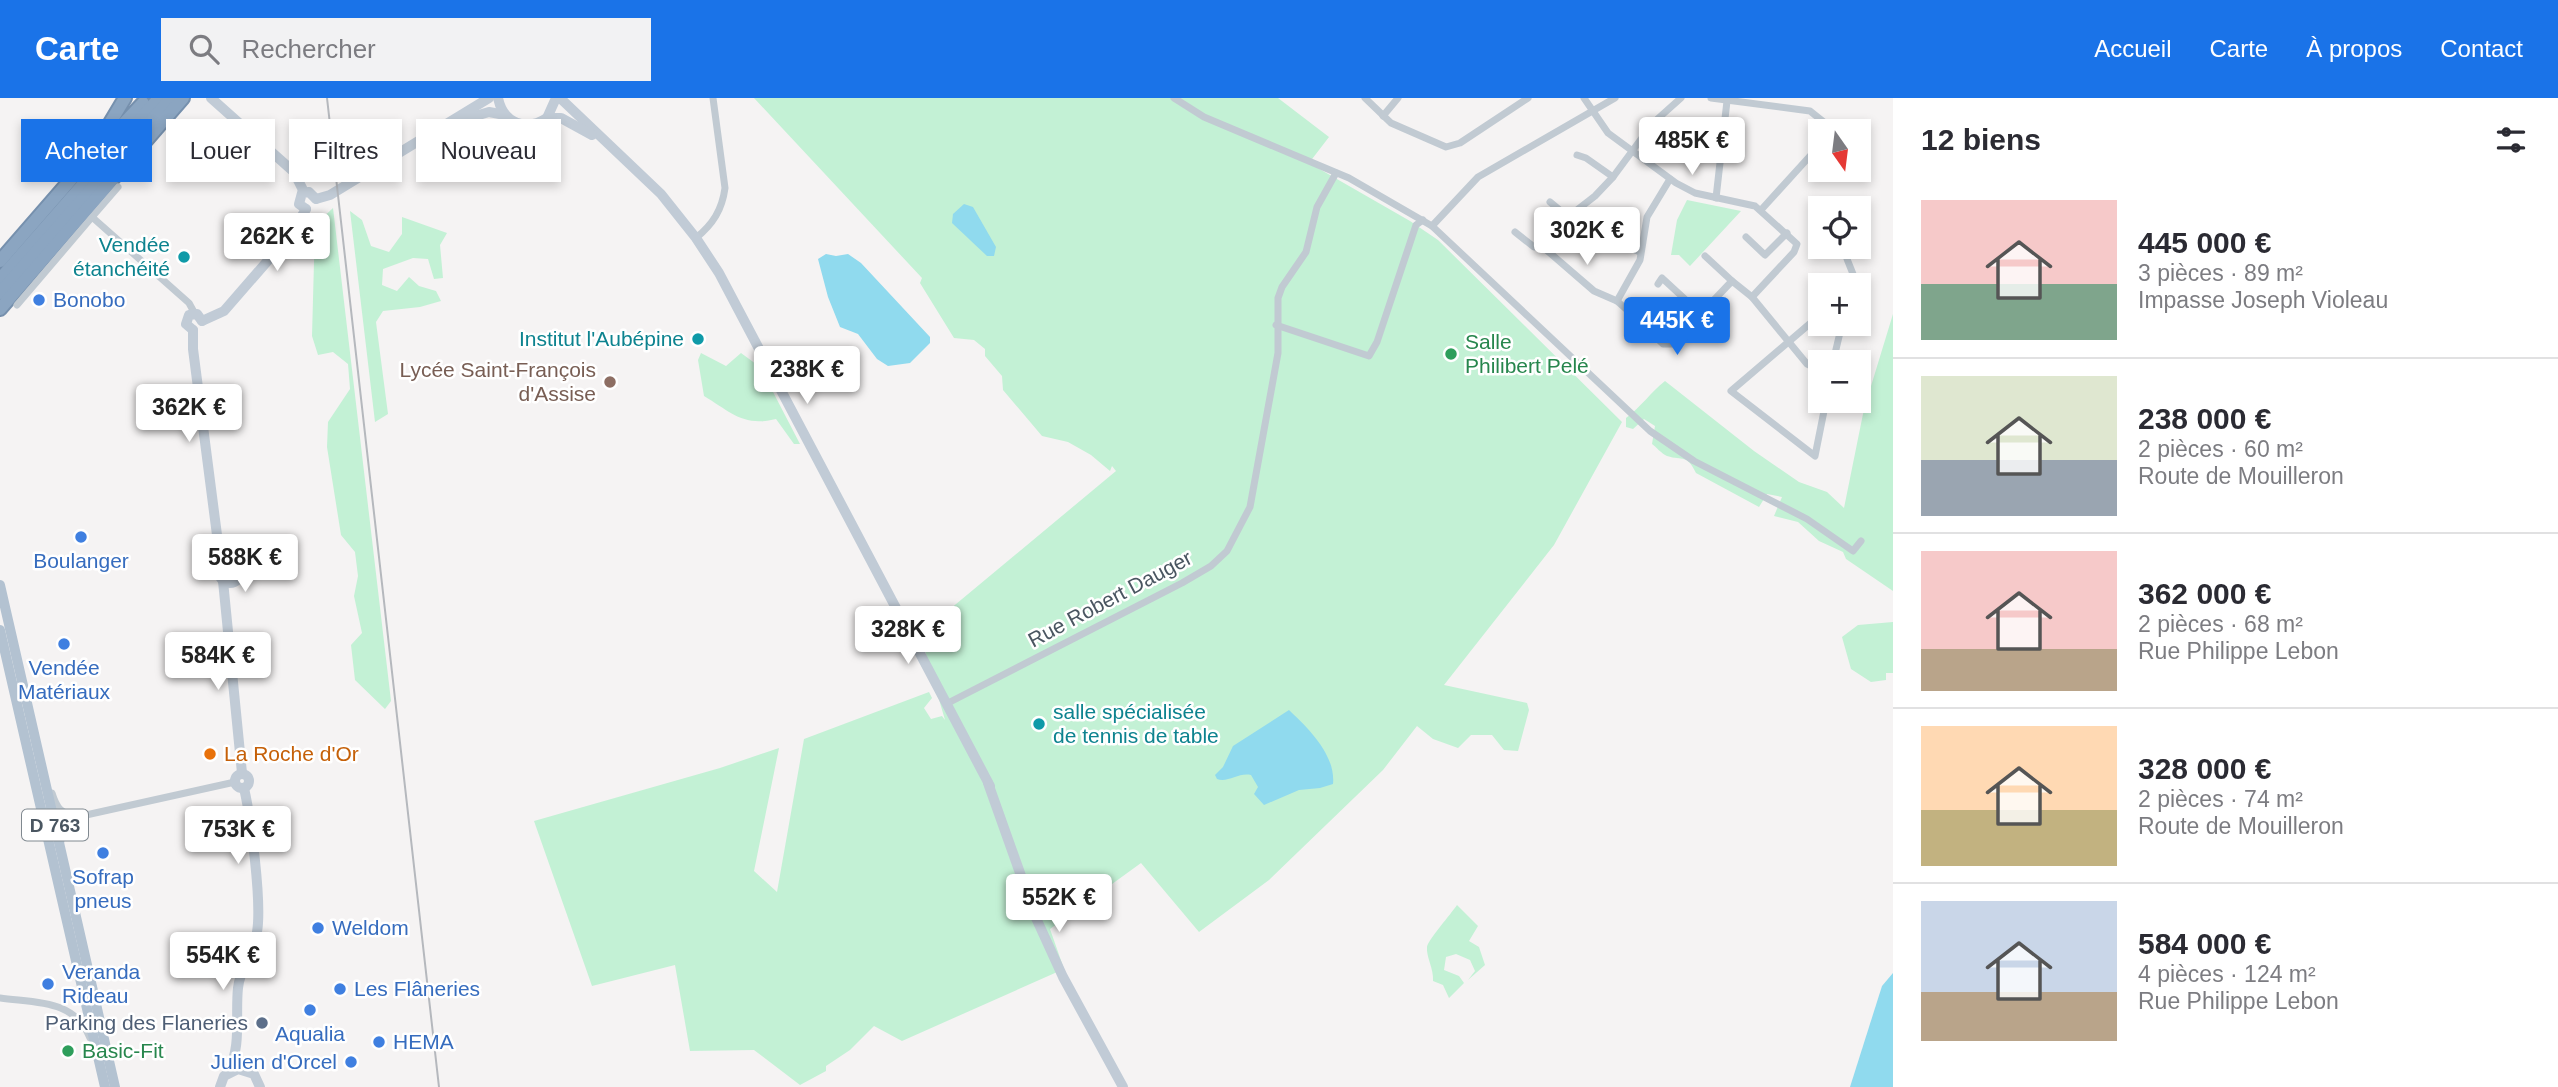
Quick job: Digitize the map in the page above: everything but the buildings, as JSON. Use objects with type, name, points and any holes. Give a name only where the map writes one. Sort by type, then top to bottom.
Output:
[{"type":"highway","points":[[113,119],[125,98]]},
{"type":"highway","points":[[128,119],[148,98]]},
{"type":"highway","points":[[0,293],[159,98]]},
{"type":"highway","points":[[0,279],[42,239],[171,98]]},
{"type":"highway","points":[[0,309],[183,98]]},
{"type":"highway","points":[[0,261],[69,182]]},
{"type":"main road","name":"D 763","points":[[0,585],[116,1087]]},
{"type":"main road","name":"D 763","points":[[0,630],[105,1087]]},
{"type":"street","points":[[211,98],[294,172],[304,192]]},
{"type":"street","points":[[457,119],[489,98]]},
{"type":"street","points":[[498,98],[505,115],[513,122],[527,125],[547,118],[561,118],[577,125],[617,154]]},
{"type":"street","points":[[547,118],[558,98],[661,194],[696,238],[739,310],[990,786]]},
{"type":"street","points":[[696,238],[714,220],[723,200],[724,188],[713,98]]},
{"type":"street","points":[[1174,98],[1204,117],[1336,173],[1423,220],[1650,430],[1694,461],[1807,519],[1853,551],[1861,541]]},
{"type":"street","points":[[1365,98],[1391,123],[1446,147],[1503,117],[1514,106],[1528,98]]},
{"type":"street","points":[[1383,116],[1398,98]]},
{"type":"street","points":[[1509,98],[1514,106]]},
{"type":"street","points":[[1584,98],[1608,133],[1670,179],[1686,189],[1761,209],[1797,241],[1794,252],[1752,297]]},
{"type":"street","points":[[1432,226],[1478,177],[1615,98]]},
{"type":"street","points":[[1543,247],[1570,215],[1595,196],[1613,177],[1653,123],[1681,98]]},
{"type":"street","points":[[1711,98],[1810,111],[1820,119]]},
{"type":"street","points":[[1716,198],[1727,101]]},
{"type":"street","points":[[470,119],[489,113],[505,115]]},
{"type":"street","points":[[1429,152],[1433,141]]},
{"type":"street","points":[[316,199],[330,195],[416,144]]},
{"type":"street","points":[[1577,155],[1586,158],[1613,177]]},
{"type":"street","points":[[1761,209],[1808,158]]},
{"type":"street","name":"Rue Robert Dauger","points":[[950,702],[1182,583],[1211,566],[1227,551],[1250,507],[1278,353],[1278,299],[1282,287],[1306,252],[1317,207],[1336,173]]},
{"type":"street","points":[[1617,301],[1640,260],[1647,216],[1670,179]]},
{"type":"street","points":[[18,305],[118,187]]},
{"type":"street","points":[[304,192],[312,193],[316,199]]},
{"type":"street","points":[[304,192],[298,201],[306,209]]},
{"type":"street","points":[[195,317],[215,317],[224,311],[291,234],[306,209],[313,206],[316,199]]},
{"type":"street","points":[[1550,202],[1601,236],[1640,252]]},
{"type":"street","points":[[43,771],[57,807],[63,814],[77,817],[239,785],[249,780],[242,774],[223,581],[219,573],[221,566],[194,360],[193,330],[201,327],[184,299],[92,217]]},
{"type":"street","points":[[1276,325],[1369,356],[1377,342],[1416,225],[1423,220]]},
{"type":"street","points":[[1515,232],[1534,247],[1543,247],[1594,291],[1617,301],[1636,318]]},
{"type":"street","points":[[1746,237],[1765,255],[1787,233]]},
{"type":"street","points":[[1705,256],[1752,297],[1808,364]]},
{"type":"street","points":[[1847,260],[1853,273]]},
{"type":"street","points":[[1658,284],[1662,278],[1700,313]]},
{"type":"street","points":[[1646,328],[1663,344],[1672,344],[1732,281]]},
{"type":"street","points":[[1808,325],[1731,391],[1815,456],[1824,413]]},
{"type":"street","points":[[217,542],[241,571],[225,608]]},
{"type":"street","points":[[221,566],[234,562]]},
{"type":"street","points":[[223,581],[234,582]]},
{"type":"street","points":[[887,591],[950,702],[990,786],[1036,918],[1063,977],[1122,1087]]},
{"type":"street","points":[[0,654],[20,713]]},
{"type":"street","points":[[923,663],[950,702],[951,716]]},
{"type":"street","points":[[239,785],[255,876],[257,925],[254,943],[242,967],[238,989],[237,1049],[243,1069]]},
{"type":"street","points":[[60,845],[63,829],[77,817]]},
{"type":"street","points":[[0,998],[64,1007],[77,1015],[85,1025],[100,1065]]},
{"type":"street","points":[[220,1087],[237,1049]]},
{"type":"street","points":[[228,1072],[243,1069],[254,1074],[260,1087]]},
{"type":"green space","points":[[754,98],[1278,98],[1329,137],[1309,163],[1438,240],[1622,422],[1554,545],[1444,685],[1527,703],[1529,710],[1518,751],[1504,750],[1492,735],[1471,735],[1458,748],[1433,739],[1417,726],[1383,770],[1269,880],[1199,932],[1141,863],[1050,929],[1064,969],[902,1041],[874,1026],[850,1050],[826,1066],[826,1071],[800,1085],[754,1050],[690,1051],[675,965],[592,986],[534,821],[720,768],[779,748],[754,871],[777,892],[804,739],[929,692],[932,698],[924,708],[931,719],[942,716],[945,720],[920,634],[1116,471],[1112,466],[1110,471],[1091,455],[1068,442],[1042,436],[1003,390],[1002,376],[985,356],[985,349],[974,340],[954,338],[920,283],[922,278]]},
{"type":"green space","points":[[1687,200],[1741,211],[1690,266],[1679,255],[1671,255],[1677,220]]},
{"type":"green space","points":[[333,208],[391,701],[385,709],[355,680],[351,645],[362,633],[354,596],[358,576],[355,552],[341,535],[327,447],[328,422],[350,389],[348,364],[333,352],[318,355],[312,336],[315,225]]},
{"type":"green space","points":[[350,211],[362,220],[371,246],[389,252],[402,234],[402,217],[447,233],[440,245],[443,278],[434,279],[428,259],[413,258],[383,269],[382,285],[397,291],[409,277],[419,286],[436,291],[441,301],[420,307],[383,311],[376,322],[388,414],[375,422]]},
{"type":"green space","points":[[1893,314],[1893,591],[1846,559],[1843,552],[1819,541],[1798,522],[1774,516],[1782,497],[1767,494],[1759,507],[1696,473],[1684,459],[1663,454],[1652,444],[1655,426],[1644,419],[1633,429],[1626,427],[1626,418],[1665,381],[1754,451],[1799,482],[1827,492],[1844,508],[1863,413],[1871,413],[1871,386]]},
{"type":"green space","points":[[701,353],[726,366],[741,353],[760,367],[800,444],[794,444],[776,419],[746,419],[704,396],[698,360]]},
{"type":"green space","points":[[1893,622],[1893,673],[1886,673],[1886,680],[1871,682],[1851,669],[1842,637],[1858,625]]},
{"type":"green space","points":[[1457,905],[1478,926],[1469,941],[1479,947],[1485,965],[1468,980],[1475,971],[1470,960],[1456,954],[1446,957],[1444,970],[1459,976],[1464,983],[1449,998],[1443,985],[1433,981],[1427,947]]},
{"type":"water","points":[[964,204],[973,207],[996,247],[994,256],[987,256],[952,223],[953,214]]},
{"type":"water","points":[[826,254],[848,254],[861,263],[930,337],[930,343],[910,363],[888,366],[877,359],[858,334],[840,327],[828,297],[818,259]]},
{"type":"water","points":[[1289,710],[1312,734],[1325,753],[1333,773],[1333,784],[1299,790],[1264,805],[1254,794],[1258,787],[1251,775],[1217,779],[1215,775],[1223,767],[1233,746]]},
{"type":"water","points":[[1893,973],[1893,1087],[1850,1087],[1882,986]]},
{"type":"railway","points":[[327,98],[439,1087]]},
{"type":"place","name":"Vendée étanchéité","points":[[184,257]]},
{"type":"place","name":"Bonobo","points":[[39,300]]},
{"type":"place","name":"Institut l'Aubépine","points":[[698,339]]},
{"type":"place","name":"Salle Philibert Pelé","points":[[1451,354]]},
{"type":"place","name":"Lycée Saint-François d'Assise","points":[[610,382]]},
{"type":"place","name":"Boulanger","points":[[81,537]]},
{"type":"place","name":"Vendée Matériaux","points":[[64,644]]},
{"type":"place","name":"salle spécialisée de tennis de table","points":[[1039,724]]},
{"type":"place","name":"La Roche d'Or","points":[[210,754]]},
{"type":"place","name":"Sofrap pneus","points":[[103,853]]},
{"type":"place","name":"Weldom","points":[[318,928]]},
{"type":"place","name":"Veranda Rideau","points":[[48,984]]},
{"type":"place","name":"Les Flâneries","points":[[340,989]]},
{"type":"place","name":"Aqualia","points":[[310,1010]]},
{"type":"place","name":"Parking des Flaneries","points":[[262,1023]]},
{"type":"place","name":"HEMA","points":[[379,1042]]},
{"type":"place","name":"Basic-Fit","points":[[68,1051]]},
{"type":"place","name":"Julien d'Orcel","points":[[351,1062]]}]
